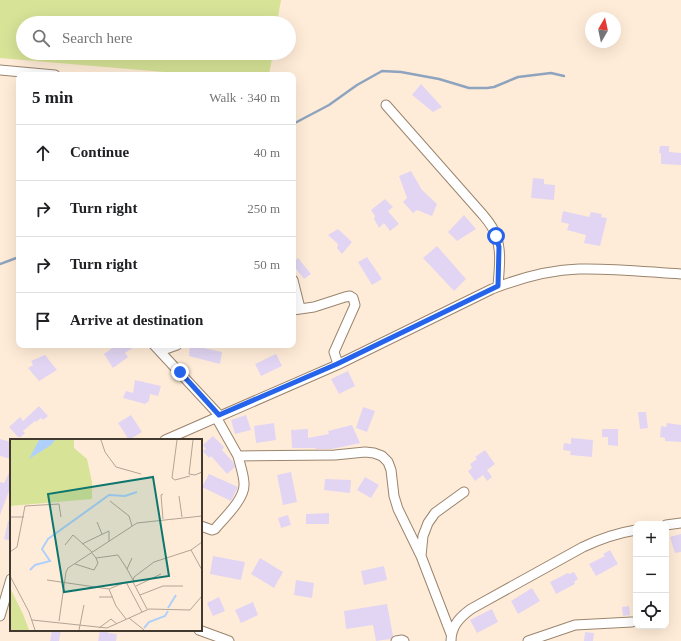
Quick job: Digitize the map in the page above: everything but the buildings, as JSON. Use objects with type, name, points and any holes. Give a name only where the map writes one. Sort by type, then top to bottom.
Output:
[{"type":"street","points":[[0,70],[22,72]]},
{"type":"street","points":[[386,105],[483,215],[490,225],[496,236],[499,247],[498,286]]},
{"type":"street","points":[[166,439],[338,364],[498,286],[515,280],[558,271],[580,269],[681,274]]},
{"type":"street","points":[[296,309],[314,307],[350,296],[353,298],[355,305],[353,311],[334,352],[338,364]]},
{"type":"street","points":[[157,348],[218,416],[238,456],[244,484],[244,490],[240,499],[215,529],[212,530],[202,526]]},
{"type":"street","points":[[238,456],[365,452],[382,456],[388,462],[391,470],[394,496],[398,509],[421,556],[451,638]]},
{"type":"street","points":[[421,556],[423,536],[428,523],[435,513],[464,492]]},
{"type":"street","points":[[669,525],[681,523]]},
{"type":"street","points":[[451,638],[454,625],[471,608],[583,547],[606,537],[633,531]]},
{"type":"street","points":[[0,616],[8,584]]},
{"type":"street","points":[[528,641],[575,625],[632,622]]},
{"type":"street","points":[[202,631],[229,641]]},
{"type":"street","points":[[396,641],[404,641]]},
{"type":"green space","points":[[0,0],[281,0],[278,16],[16,16],[16,59],[0,58]]},
{"type":"green space","points":[[23,60],[272,60],[270,72],[164,72]]},
{"type":"waterway","points":[[296,122],[329,105],[357,85],[382,71],[401,72],[439,79],[469,88],[494,87],[518,77],[551,73],[564,76]]},
{"type":"waterway","points":[[0,264],[16,258]]},
{"type":"route","points":[[180,372],[219,415],[337,364],[498,286],[499,247],[496,236]]}]
